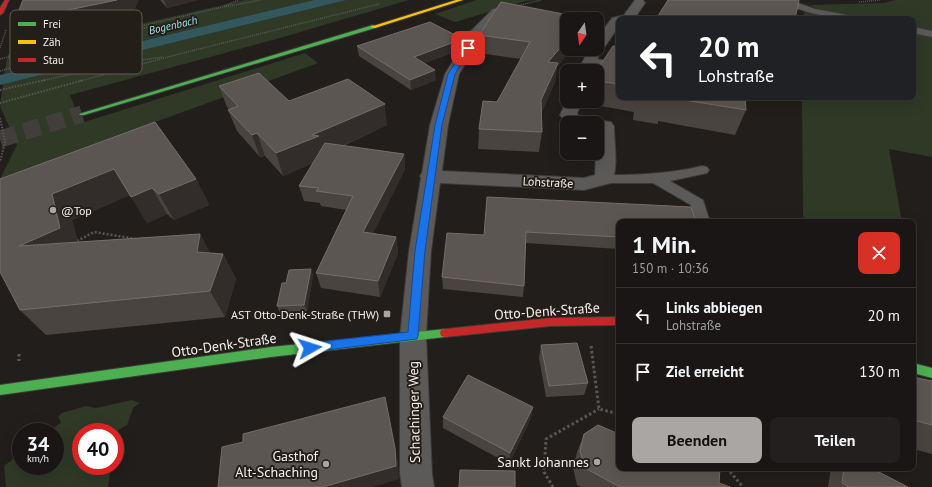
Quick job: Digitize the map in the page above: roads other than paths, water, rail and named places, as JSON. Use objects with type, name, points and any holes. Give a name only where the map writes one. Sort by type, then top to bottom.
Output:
[{"type":"main road","points":[[0,13],[7,0]]},
{"type":"main road","points":[[82,114],[461,0]]},
{"type":"main road","name":"Otto-Denk-Straße","points":[[0,390],[252,354],[413,336],[588,319],[616,321]]},
{"type":"main road","points":[[916,369],[932,373]]},
{"type":"street","points":[[629,16],[639,3]]},
{"type":"street","points":[[413,336],[420,251],[430,176],[439,125],[452,74],[476,34],[497,12]]},
{"type":"street","points":[[592,57],[616,26]]},
{"type":"street","points":[[604,126],[606,170],[604,179]]},
{"type":"street","name":"Lohstraße","points":[[430,176],[584,184],[604,179]]},
{"type":"street","name":"Schachinger Weg","points":[[413,336],[416,474],[418,487]]},
{"type":"lane","points":[[792,4],[813,11],[839,16]]},
{"type":"lane","points":[[916,31],[932,34]]},
{"type":"lane","points":[[592,57],[616,66]]},
{"type":"lane","points":[[604,179],[656,179],[677,177],[702,170]]},
{"type":"lane","points":[[656,179],[698,203],[701,219]]},
{"type":"water","points":[[314,0],[347,0],[142,50],[142,41]]},
{"type":"water","points":[[10,73],[10,74],[45,74],[0,85],[0,75]]},
{"type":"tunnel","points":[[0,139],[82,114]]},
{"type":"place","name":"@Top","points":[[53,210]]},
{"type":"place","name":"AST Otto-Denk-Straße (THW)","points":[[387,314]]},
{"type":"place","name":"Sankt Johannes","points":[[597,462]]},
{"type":"place","name":"Gasthof Alt-Schaching","points":[[326,464]]},
{"type":"water label","name":"Bogenbach","points":[[173,25]]}]
